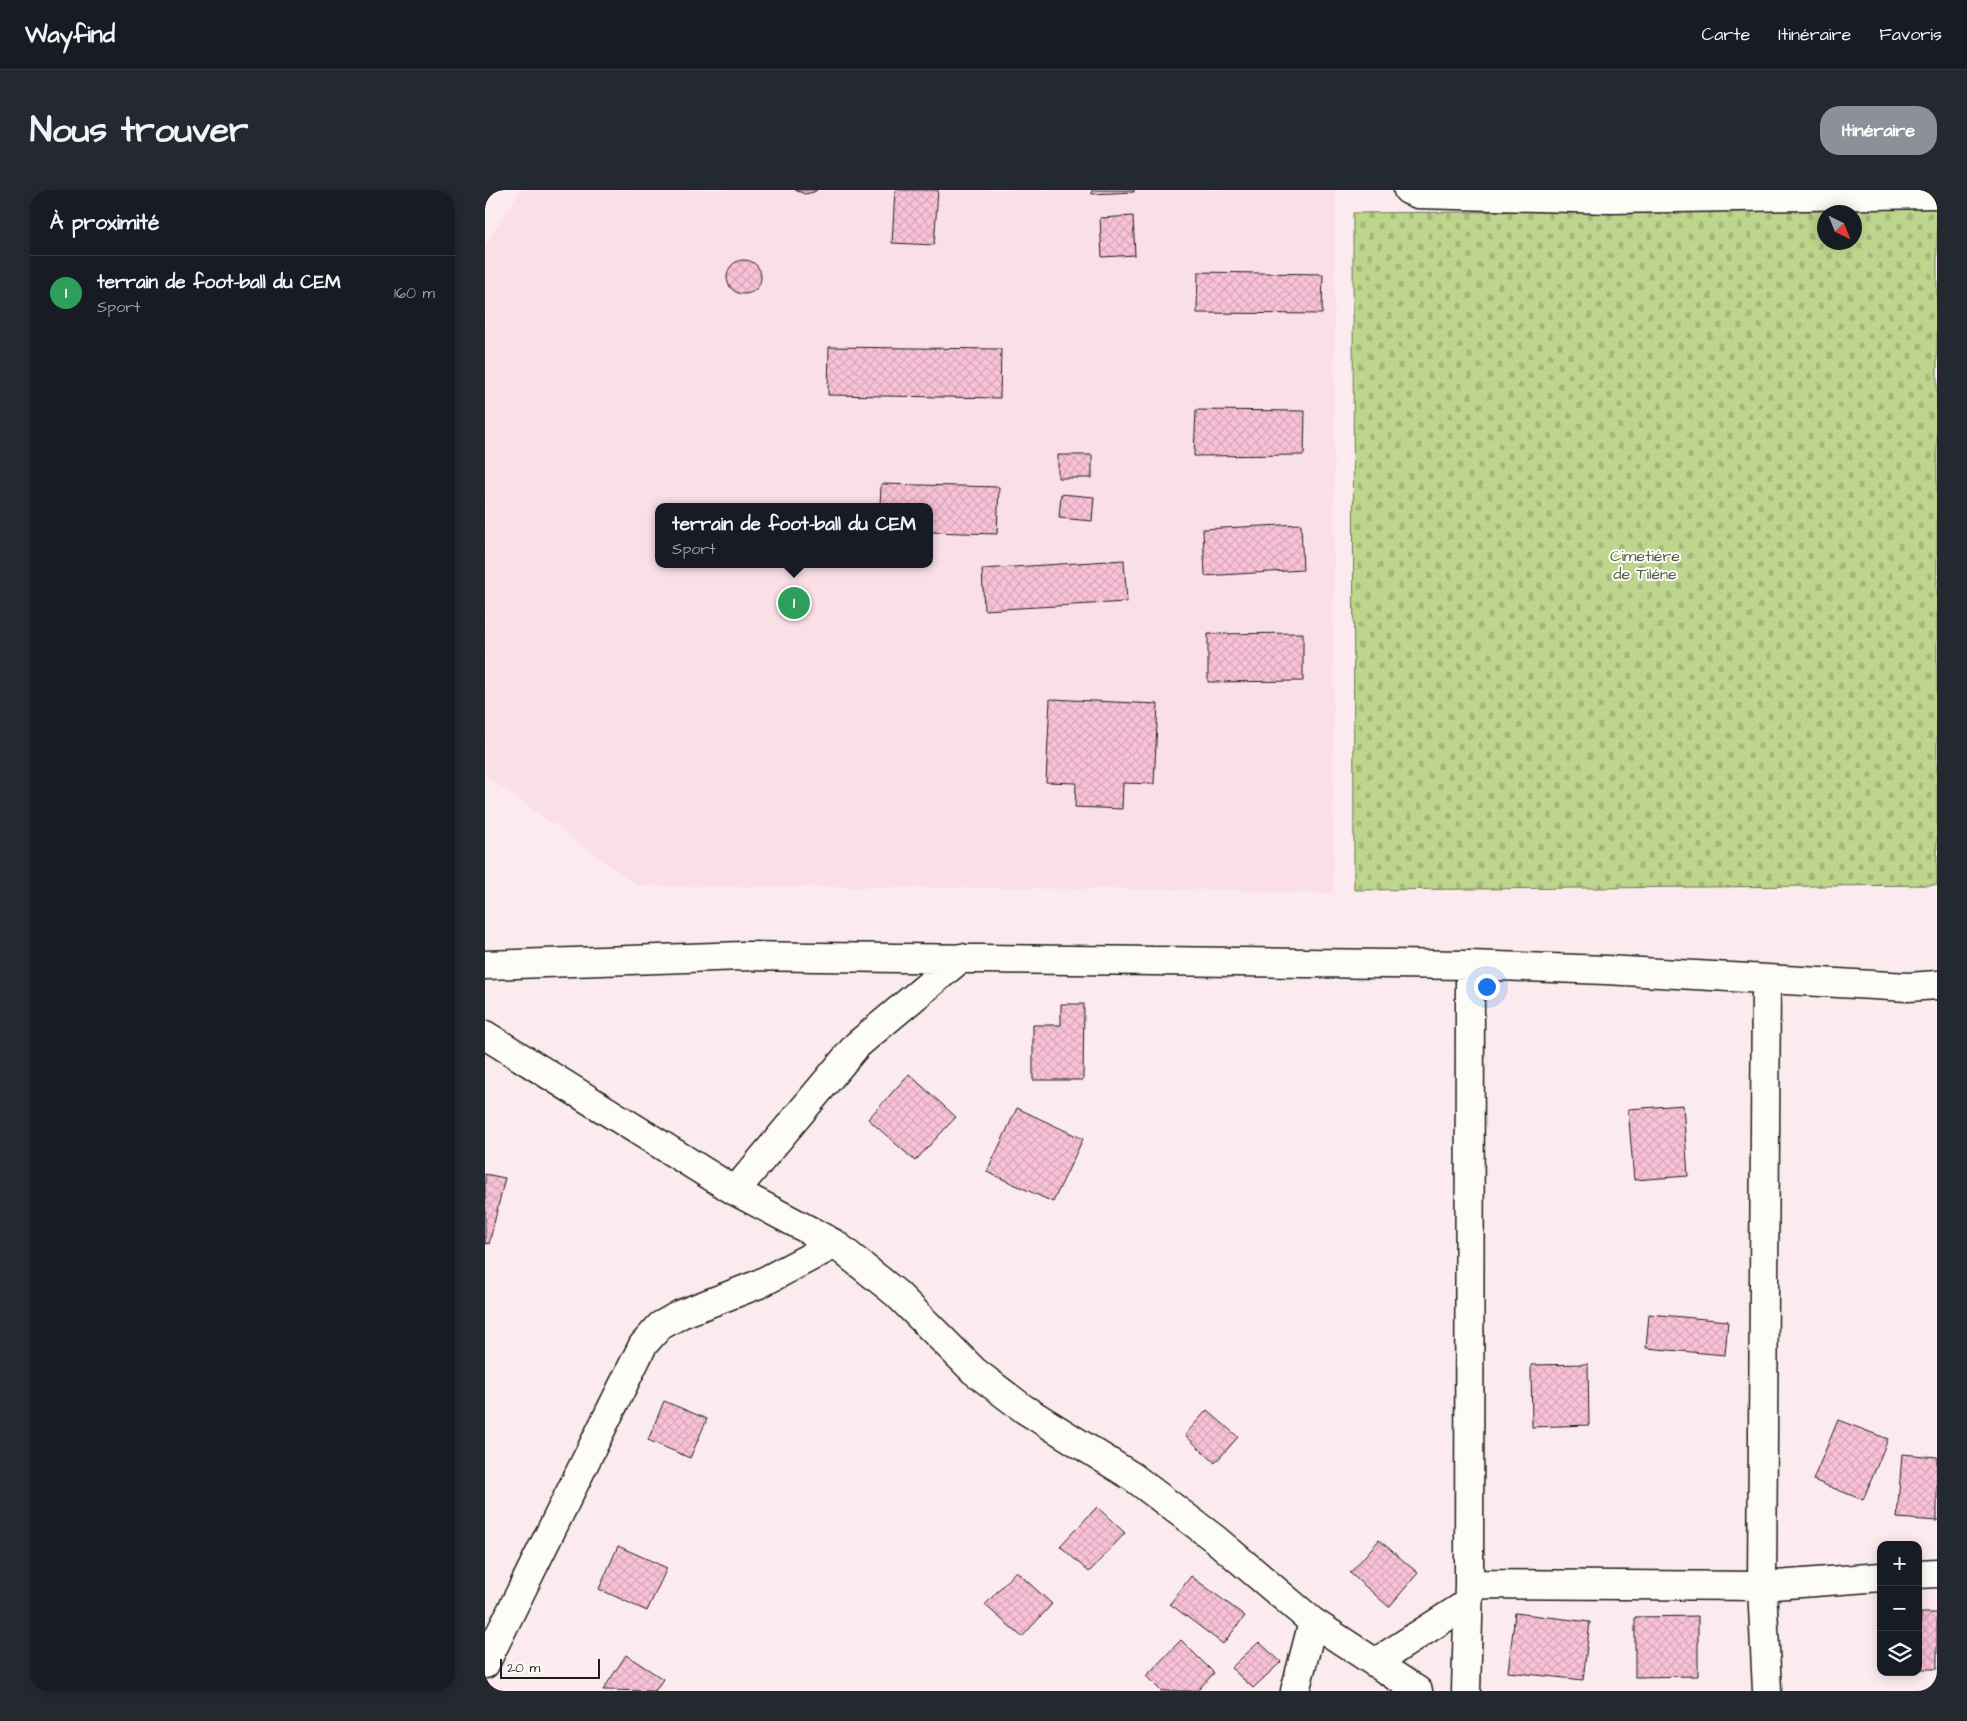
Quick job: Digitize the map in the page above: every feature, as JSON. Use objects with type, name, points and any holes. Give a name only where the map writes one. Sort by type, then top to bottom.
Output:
[{"type":"street","points":[[1408,190],[1418,194],[1610,199],[1937,194]]},
{"type":"street","points":[[485,965],[743,956],[1470,965],[1606,970],[1907,987],[1937,986]]},
{"type":"street","points":[[735,1191],[857,1045],[961,958]]},
{"type":"street","points":[[1466,1691],[1469,1593],[1470,965]]},
{"type":"street","points":[[1766,980],[1762,1586],[1767,1691]]},
{"type":"street","points":[[485,1036],[735,1191],[835,1244],[897,1294],[981,1376],[1024,1410],[1133,1477],[1215,1539],[1313,1622],[1418,1691]]},
{"type":"street","points":[[485,1664],[643,1345],[660,1326],[681,1314],[759,1284],[835,1244]]},
{"type":"street","points":[[1922,1574],[1937,1573]]},
{"type":"street","points":[[1376,1662],[1469,1593],[1762,1586],[1877,1577]]},
{"type":"street","points":[[1295,1691],[1313,1622]]},
{"type":"shaded area","points":[[520,190],[1335,190],[1333,894],[1228,890],[638,886],[485,775],[485,245]]},
{"type":"green space","name":"Cimetiére de Tiléne","points":[[1937,208],[1937,885],[1354,890],[1353,213],[1817,209],[1817,250],[1862,250],[1862,209]]},
{"type":"building","points":[[795,190],[817,190],[805,194]]},
{"type":"building","points":[[895,190],[938,190],[934,245],[892,243]]},
{"type":"building","points":[[1092,190],[1134,190],[1134,192],[1092,194]]},
{"type":"building","points":[[1133,216],[1135,255],[1102,257],[1100,218]]},
{"type":"building","points":[[744,260],[751,261],[756,265],[760,270],[760,284],[756,289],[751,293],[744,294],[737,293],[732,289],[728,284],[727,277],[728,270],[732,265],[737,261]]},
{"type":"building","points":[[1198,272],[1323,274],[1322,314],[1197,313]]},
{"type":"building","points":[[829,347],[1001,349],[1000,398],[828,395]]},
{"type":"building","points":[[1196,410],[1305,411],[1304,455],[1194,456]]},
{"type":"building","points":[[1058,455],[1092,455],[1092,478],[1058,478]]},
{"type":"building","points":[[881,484],[999,487],[997,534],[933,532],[933,503],[880,503]]},
{"type":"building","points":[[1061,494],[1094,497],[1092,521],[1059,518]]},
{"type":"building","points":[[1301,524],[1303,570],[1205,576],[1203,529]]},
{"type":"building","points":[[1124,560],[1127,602],[984,610],[982,569]]},
{"type":"building","points":[[1303,633],[1303,681],[1208,682],[1208,634]]},
{"type":"building","points":[[1050,699],[1158,704],[1154,784],[1123,783],[1122,809],[1075,807],[1076,783],[1046,782]]},
{"type":"building","points":[[1061,1004],[1084,1004],[1083,1080],[1033,1080],[1033,1025],[1061,1025]]},
{"type":"building","points":[[909,1074],[956,1117],[915,1161],[868,1119]]},
{"type":"building","points":[[1683,1105],[1688,1176],[1634,1180],[1628,1109]]},
{"type":"building","points":[[1017,1108],[1083,1139],[1053,1202],[987,1172]]},
{"type":"building","points":[[485,1174],[505,1178],[489,1244],[485,1243]]},
{"type":"building","points":[[1649,1314],[1728,1321],[1725,1355],[1646,1348]]},
{"type":"building","points":[[1588,1364],[1589,1425],[1532,1427],[1531,1365]]},
{"type":"building","points":[[664,1401],[707,1419],[690,1458],[648,1440]]},
{"type":"building","points":[[1207,1410],[1238,1437],[1215,1463],[1185,1435]]},
{"type":"building","points":[[1838,1420],[1888,1439],[1863,1500],[1813,1480]]},
{"type":"building","points":[[1902,1454],[1937,1457],[1937,1521],[1897,1518]]},
{"type":"building","points":[[1097,1507],[1125,1533],[1089,1572],[1060,1546]]},
{"type":"building","points":[[1379,1540],[1418,1573],[1389,1607],[1350,1573]]},
{"type":"building","points":[[618,1546],[667,1568],[647,1611],[599,1589]]},
{"type":"building","points":[[1016,1571],[1052,1604],[1022,1637],[985,1605]]},
{"type":"building","points":[[1191,1576],[1245,1616],[1223,1644],[1170,1604]]},
{"type":"building","points":[[1515,1613],[1590,1622],[1583,1680],[1508,1672]]},
{"type":"building","points":[[1922,1613],[1937,1613],[1937,1669],[1922,1669]]},
{"type":"building","points":[[1698,1616],[1698,1676],[1635,1677],[1635,1617]]},
{"type":"building","points":[[1181,1640],[1214,1673],[1197,1691],[1161,1691],[1146,1676]]},
{"type":"building","points":[[1259,1642],[1281,1662],[1253,1688],[1231,1668]]},
{"type":"building","points":[[626,1655],[663,1679],[655,1691],[603,1690]]},
{"type":"place","name":"terrain de foot-ball du CEM","points":[[794,603]]}]
